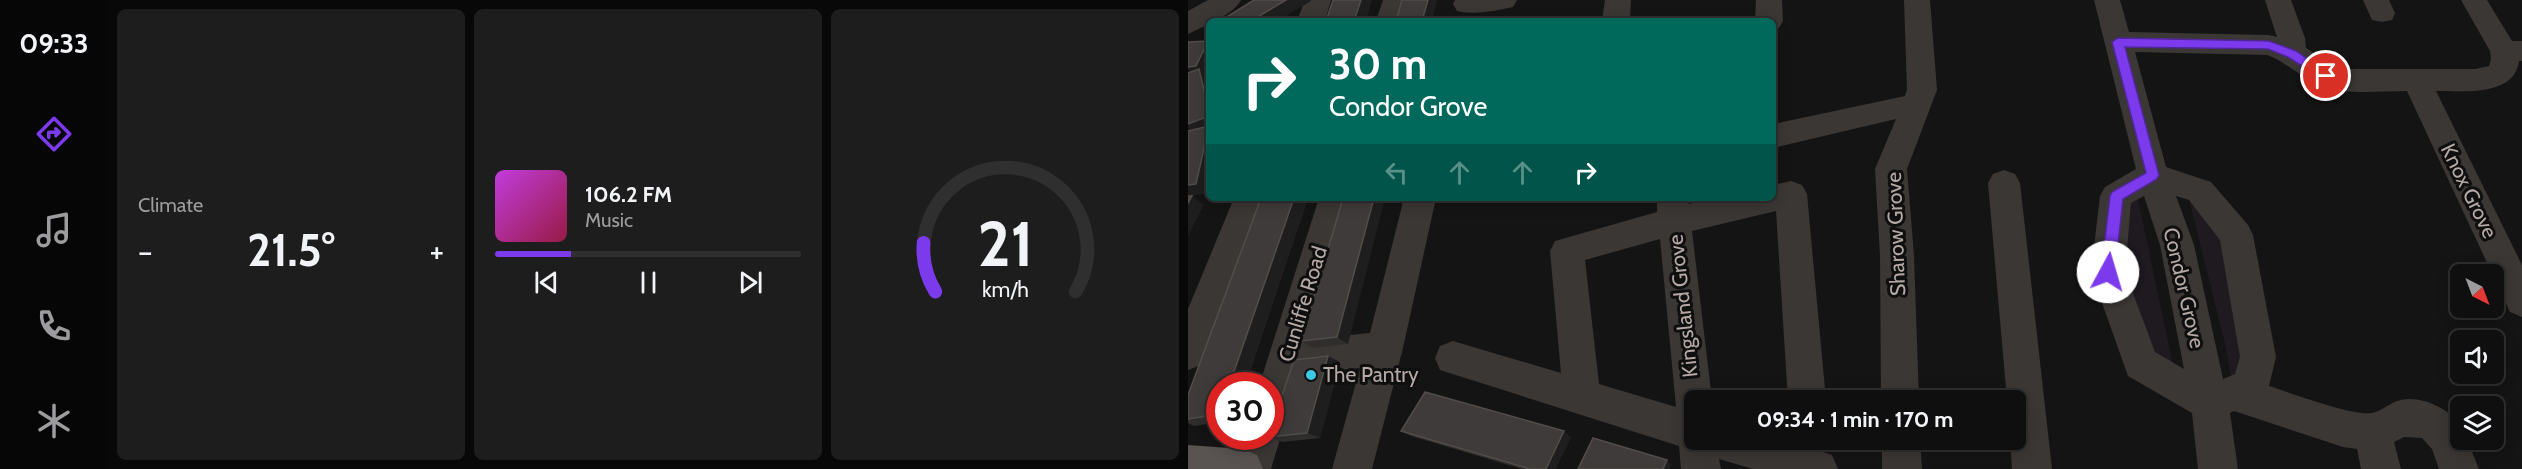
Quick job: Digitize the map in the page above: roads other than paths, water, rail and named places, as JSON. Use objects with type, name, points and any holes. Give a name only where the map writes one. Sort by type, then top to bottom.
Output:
[{"type":"main road","points":[[1188,465],[1243,469]]},
{"type":"street","points":[[1188,24],[1228,0]]},
{"type":"street","points":[[1312,18],[1318,0]]},
{"type":"street","points":[[1391,18],[1396,0]]},
{"type":"street","points":[[1465,8],[1504,0]]},
{"type":"street","points":[[1616,18],[1618,0]]},
{"type":"street","points":[[1769,0],[1769,18]]},
{"type":"street","name":"Sharow Grove","points":[[1900,390],[1897,256],[1891,169],[1922,90],[1917,0]]},
{"type":"street","name":"Condor Grove","points":[[2107,0],[2153,175],[2177,244],[2222,398],[2218,469]]},
{"type":"street","points":[[2278,0],[2291,38],[2292,54]]},
{"type":"street","points":[[2118,42],[2269,45],[2292,54],[2326,76],[2340,80],[2475,80],[2495,77],[2504,70],[2506,59],[2513,51],[2474,0]]},
{"type":"street","name":"Knox Grove","points":[[2416,80],[2522,301]]},
{"type":"street","points":[[1776,135],[1897,107],[1915,107]]},
{"type":"street","points":[[2222,398],[2250,386],[2259,357],[2236,235],[2200,191],[2153,175],[2116,196],[2108,272],[2141,364],[2222,398],[2333,425],[2373,432],[2402,418],[2420,419],[2435,425],[2446,436],[2459,469]]},
{"type":"street","points":[[2004,183],[2032,469]]},
{"type":"street","points":[[1776,196],[1791,194],[1806,390]]},
{"type":"street","points":[[1188,353],[1249,201]]},
{"type":"street","name":"Cunliffe Road","points":[[1282,372],[1334,201]]},
{"type":"street","points":[[1352,469],[1385,348],[1419,201]]},
{"type":"street","points":[[1582,397],[1568,251],[1673,209],[1736,201]]},
{"type":"street","name":"Kingsland Grove","points":[[1673,209],[1693,390]]},
{"type":"street","points":[[1286,359],[1385,348]]},
{"type":"street","points":[[1453,358],[1684,429]]},
{"type":"street","points":[[2373,432],[2381,469]]},
{"type":"street","points":[[1251,469],[1257,450]]},
{"type":"street","points":[[1699,450],[1701,469]]},
{"type":"street","points":[[1770,450],[1814,459]]},
{"type":"street","points":[[1901,450],[1902,469]]},
{"type":"place","name":"The Pantry","points":[[1311,375]]}]
